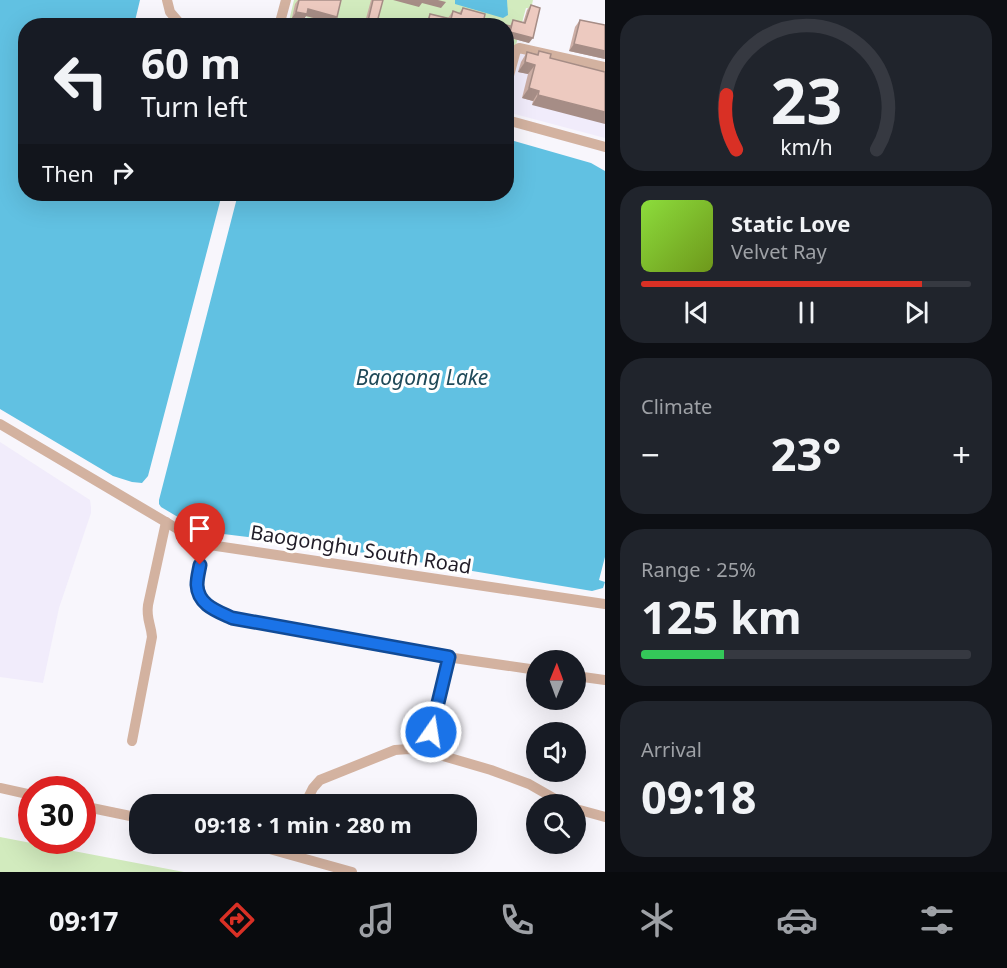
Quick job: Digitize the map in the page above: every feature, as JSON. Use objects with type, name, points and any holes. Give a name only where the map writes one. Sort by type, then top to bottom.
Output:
[{"type":"street","points":[[167,0],[169,9],[175,18]]},
{"type":"street","points":[[281,18],[286,0]]},
{"type":"street","points":[[514,57],[519,48],[605,67]]},
{"type":"street","points":[[514,122],[605,147]]},
{"type":"street","name":"Baogonghu South Road","points":[[0,424],[203,544],[601,603]]},
{"type":"street","points":[[132,741],[152,637],[147,615],[148,605],[166,522]]},
{"type":"street","points":[[203,544],[197,585],[199,593],[211,609],[232,618],[526,668]]},
{"type":"street","points":[[426,751],[449,657]]},
{"type":"street","points":[[586,677],[605,680]]},
{"type":"street","points":[[309,794],[320,780],[395,750],[408,749],[426,751],[491,770],[529,784],[546,794]]},
{"type":"street","points":[[0,788],[18,792]]},
{"type":"street","points":[[96,809],[129,816]]},
{"type":"street","points":[[586,812],[605,817]]},
{"type":"street","points":[[304,854],[352,872]]},
{"type":"shaded area","points":[[515,50],[605,72],[605,138],[514,114]]},
{"type":"shaded area","points":[[0,442],[90,500],[91,513],[59,608],[43,683],[0,677]]},
{"type":"green space","points":[[294,0],[533,0],[531,9],[526,8],[514,52],[514,18],[290,18]]},
{"type":"green space","points":[[0,837],[18,840],[18,854],[89,854],[184,872],[0,872]]},
{"type":"water","points":[[0,0],[140,0],[136,18],[18,18],[18,201],[220,201],[148,476],[142,483],[113,476],[0,409]]},
{"type":"water","points":[[455,0],[507,0],[508,15],[503,18],[455,4]]},
{"type":"water","name":"Baogong Lake","points":[[514,141],[591,163],[605,171],[605,557],[599,580],[605,582],[603,588],[592,591],[328,547],[207,532],[161,507],[159,500],[236,201],[514,201]]},
{"type":"building","points":[[299,0],[341,0],[337,17],[308,9],[307,14],[296,12]]},
{"type":"building","points":[[373,0],[383,0],[378,18],[369,18]]},
{"type":"building","points":[[531,5],[540,8],[533,38],[514,33],[514,20],[525,23]]},
{"type":"building","points":[[463,8],[485,14],[484,18],[451,18],[453,11],[461,14]]},
{"type":"building","points":[[430,14],[447,18],[429,18]]},
{"type":"building","points":[[580,20],[605,25],[605,51],[574,44]]},
{"type":"building","points":[[539,51],[551,54],[550,58],[605,72],[605,112],[538,95],[539,91],[529,88],[535,65],[525,62],[527,52],[538,55]]},
{"type":"route","points":[[200,565],[197,585],[203,601],[211,609],[232,618],[449,657],[431,732]]}]
